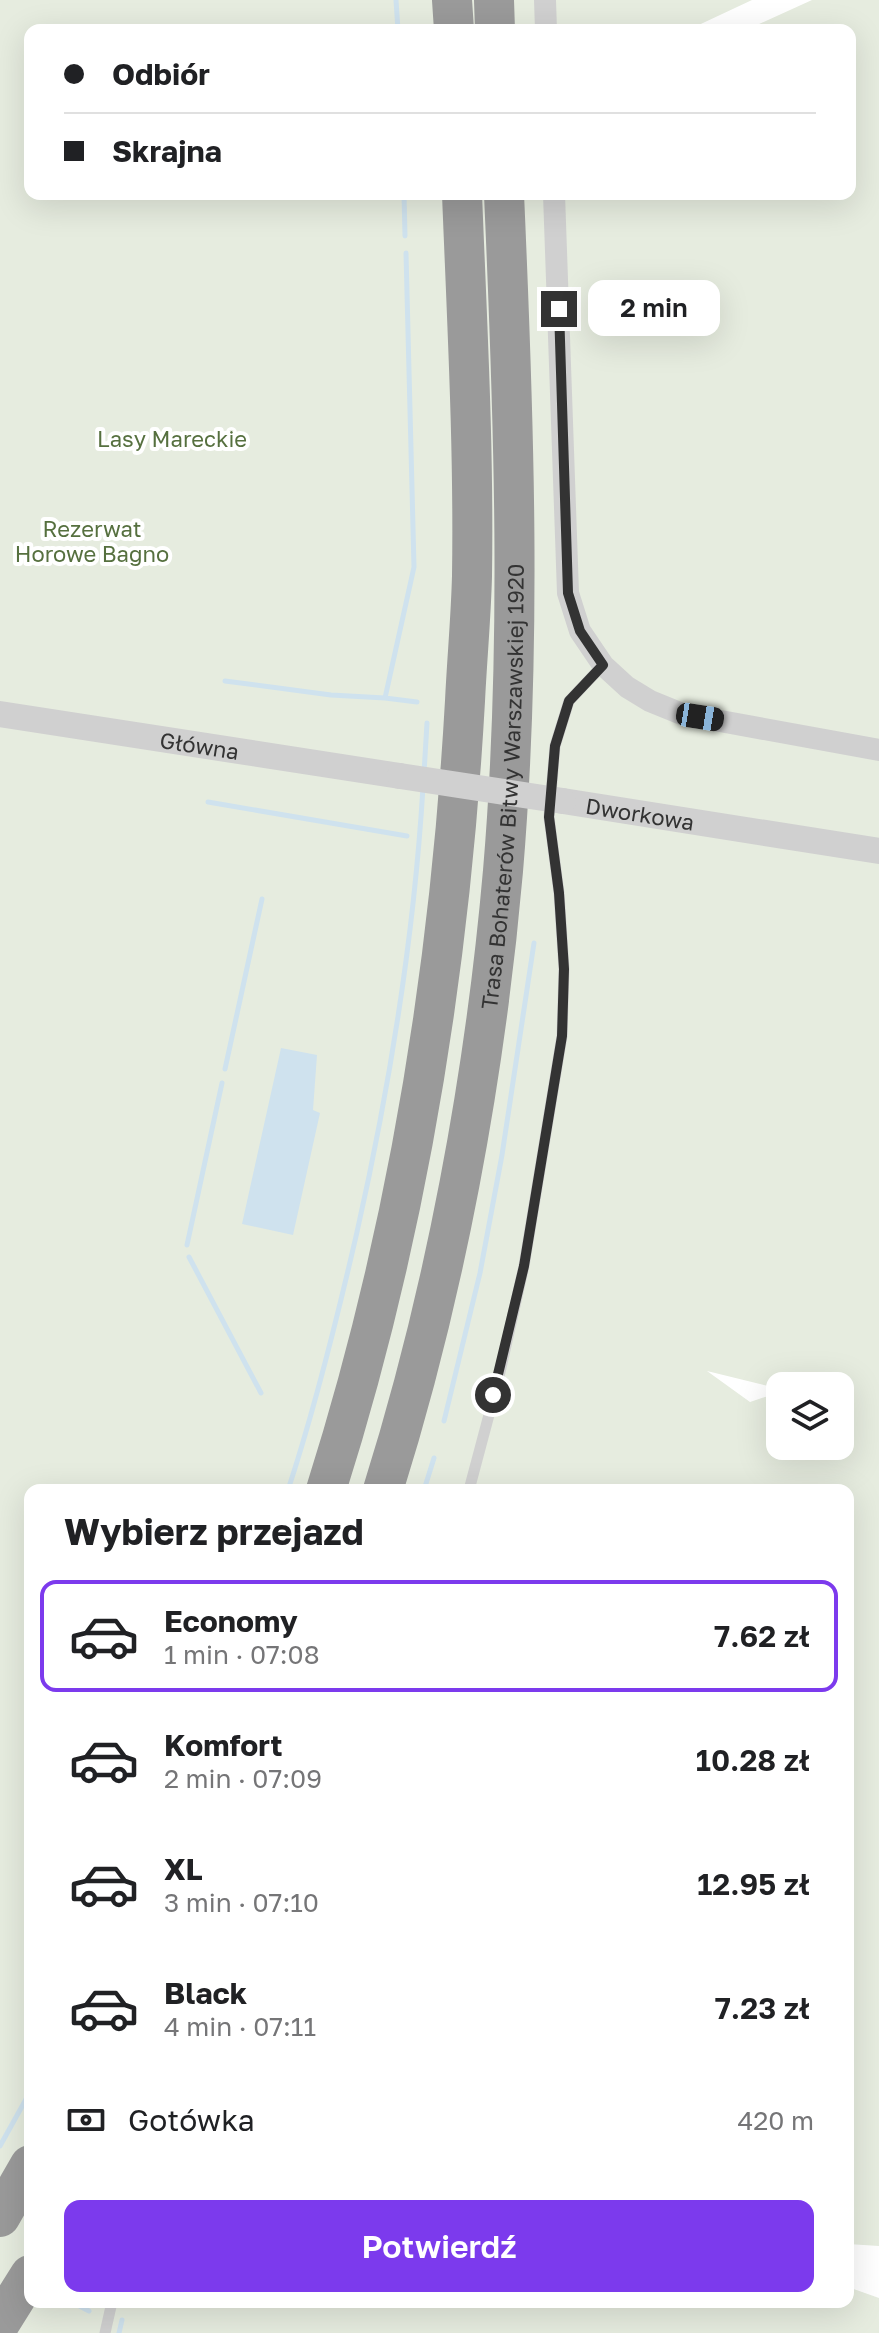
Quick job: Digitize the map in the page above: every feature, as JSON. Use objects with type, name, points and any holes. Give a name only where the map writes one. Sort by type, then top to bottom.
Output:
[{"type":"highway","points":[[452,0],[454,24]]},
{"type":"highway","points":[[494,0],[495,24]]},
{"type":"highway","name":"Trasa Bohaterów Bitwy Warszawskiej 1920","points":[[328,1484],[365,1355],[412,1148],[453,863],[472,577],[471,405],[462,200]]},
{"type":"highway","name":"Trasa Bohaterów Bitwy Warszawskiej 1920","points":[[385,1484],[417,1372],[463,1159],[493,972],[503,869],[513,687],[515,555],[512,365],[504,200]]},
{"type":"highway","points":[[0,2217],[24,2175]]},
{"type":"highway","points":[[0,2323],[24,2285]]},
{"type":"street","points":[[545,0],[546,24]]},
{"type":"street","points":[[554,200],[568,593],[580,631],[603,665],[627,687],[650,701],[682,714],[879,750]]},
{"type":"street","name":"Główna","points":[[0,714],[400,776]]},
{"type":"street","name":"Dworkowa","points":[[400,776],[879,851]]},
{"type":"lane","points":[[471,1484],[524,1266],[562,1036],[564,969],[559,893],[549,817],[555,746],[569,701],[603,665]]},
{"type":"lane","points":[[105,2333],[110,2308]]},
{"type":"green space","points":[[0,0],[752,0],[701,24],[24,24],[24,200],[856,200],[856,24],[759,24],[812,0],[879,0],[879,2246],[854,2244],[854,1484],[24,1484],[24,2308],[854,2308],[854,2289],[879,2298],[879,2333],[0,2333]]},
{"type":"water","points":[[281,1048],[317,1055],[313,1110],[320,1113],[293,1235],[242,1224]]},
{"type":"waterway","points":[[396,0],[398,24]]},
{"type":"waterway","points":[[404,200],[405,236]]},
{"type":"waterway","points":[[406,253],[414,567],[385,698],[417,702]]},
{"type":"waterway","points":[[225,681],[331,695],[385,698]]},
{"type":"waterway","points":[[424,773],[427,723]]},
{"type":"waterway","points":[[290,1484],[334,1329],[380,1122],[407,955],[423,787]]},
{"type":"waterway","points":[[208,802],[407,836]]},
{"type":"waterway","points":[[225,1069],[262,899]]},
{"type":"waterway","points":[[444,1421],[480,1273],[502,1155],[534,943]]},
{"type":"waterway","points":[[187,1245],[222,1083]]},
{"type":"waterway","points":[[189,1257],[261,1393]]},
{"type":"waterway","points":[[426,1484],[434,1458]]},
{"type":"waterway","points":[[0,2146],[24,2103]]},
{"type":"waterway","points":[[83,2308],[89,2311]]},
{"type":"waterway","points":[[119,2333],[122,2320]]},
{"type":"route","points":[[493,1395],[524,1266],[562,1036],[564,969],[559,893],[549,817],[555,746],[569,701],[603,665],[580,631],[568,593],[559,309]]},
{"type":"park label","name":"Lasy Mareckie","points":[[172,438]]},
{"type":"park label","name":"Rezerwat Horowe Bagno","points":[[92,540]]}]
